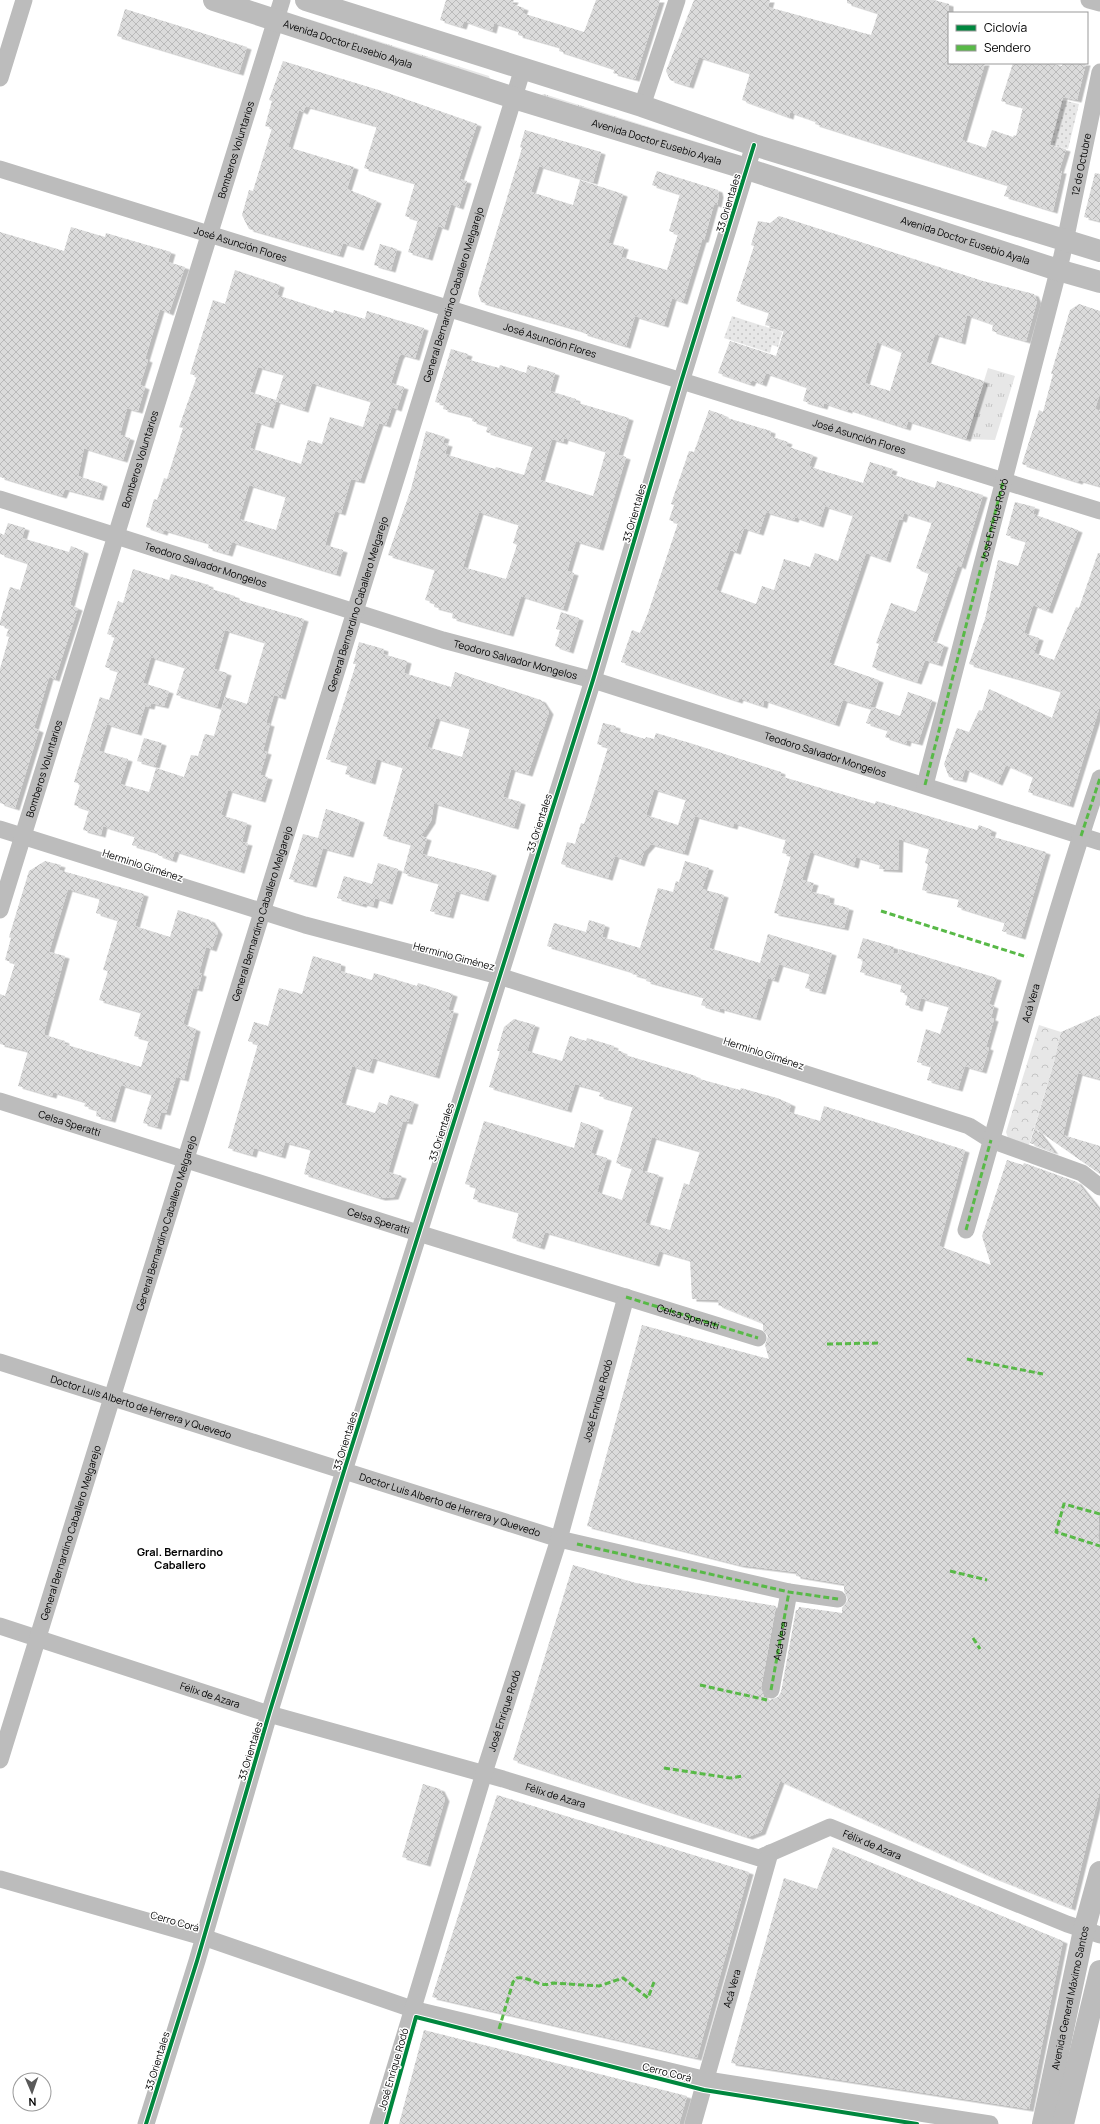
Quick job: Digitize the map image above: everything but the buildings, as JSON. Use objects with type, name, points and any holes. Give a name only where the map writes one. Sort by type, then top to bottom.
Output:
[{"type":"main road","name":"Avenida Doctor Eusebio Ayala","points":[[214,0],[280,9],[514,98],[747,169],[1062,256],[1100,251]]},
{"type":"main road","name":"Avenida Doctor Eusebio Ayala","points":[[306,0],[642,106],[754,145],[1062,256],[1100,282]]},
{"type":"main road","name":"Avenida General Máximo Santos","points":[[1043,2124],[1092,1932],[1100,1872]]},
{"type":"main road","name":"Avenida General Máximo Santos","points":[[1063,2124],[1100,1971]]},
{"type":"street","points":[[0,78],[24,0]]},
{"type":"street","points":[[642,106],[677,0]]},
{"type":"street","points":[[1089,0],[1100,3]]},
{"type":"street","name":"Bomberos Voluntarios","points":[[0,910],[280,9]]},
{"type":"street","name":"General Bernardino Caballero Melgarejo","points":[[0,1760],[523,68]]},
{"type":"street","name":"12 de Octubre","points":[[1062,256],[1100,72]]},
{"type":"street","name":"33 Orientales","points":[[146,2124],[197,1962],[203,1937],[269,1714],[344,1471],[593,680],[681,382],[754,145]]},
{"type":"street","name":"José Asunción Flores","points":[[0,169],[681,382],[1100,511]]},
{"type":"street","name":"José Enrique Rodó","points":[[925,785],[1062,256]]},
{"type":"street","name":"Teodoro Salvador Mongelos","points":[[0,499],[443,640],[593,680],[1100,842]]},
{"type":"street","name":"Acá Vera","points":[[966,1230],[991,1140],[1081,836],[1100,778]]},
{"type":"street","name":"Herminio Giménez","points":[[0,829],[305,925],[499,976],[969,1126],[991,1140],[1082,1172],[1100,1187]]},
{"type":"street","name":"Celsa Speratti","points":[[0,1101],[418,1233],[758,1338]]},
{"type":"street","name":"José Enrique Rodó","points":[[378,2124],[484,1773],[559,1539],[626,1297]]},
{"type":"street","name":"Doctor Luis Alberto de Herrera y Quevedo","points":[[0,1362],[559,1539],[789,1592],[838,1599]]},
{"type":"street","name":"Acá Vera","points":[[771,1690],[789,1592]]},
{"type":"street","name":"Félix de Azara","points":[[0,1626],[269,1714],[484,1773],[744,1855],[759,1858],[830,1827],[1067,1924],[1092,1932]]},
{"type":"street","name":"Acá Vera","points":[[693,2124],[707,2080],[770,1853]]},
{"type":"street","name":"Cerro Corá","points":[[0,1879],[203,1937],[412,2009],[707,2080],[990,2124]]},
{"type":"street","points":[[1081,2045],[1088,2035],[1094,2010],[1100,1998]]},
{"type":"green space","points":[[302,17],[489,76],[490,79]]},
{"type":"green space","points":[[544,94],[726,151],[542,95]]},
{"type":"green space","points":[[1062,100],[1079,104],[1068,149],[1038,142]]},
{"type":"green space","points":[[732,316],[782,332],[778,347],[772,345],[770,353],[724,338]]},
{"type":"green space","points":[[988,368],[1015,376],[995,440],[966,439]]},
{"type":"green space","points":[[1039,1025],[1061,1032],[1053,1066],[1029,1145],[1008,1138],[1006,1132]]},
{"type":"marked path","points":[[925,785],[1003,482]]},
{"type":"marked path","points":[[1081,836],[1100,778]]},
{"type":"marked path","points":[[881,911],[1027,957]]},
{"type":"marked path","points":[[966,1230],[991,1140]]},
{"type":"marked path","points":[[626,1297],[758,1338]]},
{"type":"marked path","points":[[827,1344],[879,1343]]},
{"type":"marked path","points":[[967,1359],[1043,1374]]},
{"type":"marked path","points":[[1100,1514],[1064,1504],[1056,1532],[1100,1546]]},
{"type":"marked path","points":[[577,1544],[789,1592],[838,1599]]},
{"type":"marked path","points":[[950,1571],[987,1580]]},
{"type":"marked path","points":[[771,1690],[789,1592]]},
{"type":"marked path","points":[[973,1638],[980,1649]]},
{"type":"marked path","points":[[700,1685],[767,1700]]},
{"type":"marked path","points":[[664,1768],[730,1778],[743,1776]]},
{"type":"marked path","points":[[499,2029],[513,1982],[517,1978],[527,1979],[539,1984],[553,1983],[599,1986],[623,1978],[648,1998],[654,1982]]},
{"type":"cycle path","points":[[146,2124],[197,1961],[269,1714],[344,1471],[593,680],[681,382],[754,145]]},
{"type":"cycle path","points":[[386,2124],[416,2017],[704,2090],[917,2124]]},
{"type":"district","name":"Gral. Bernardino Caballero","points":[[180,1557]]}]
